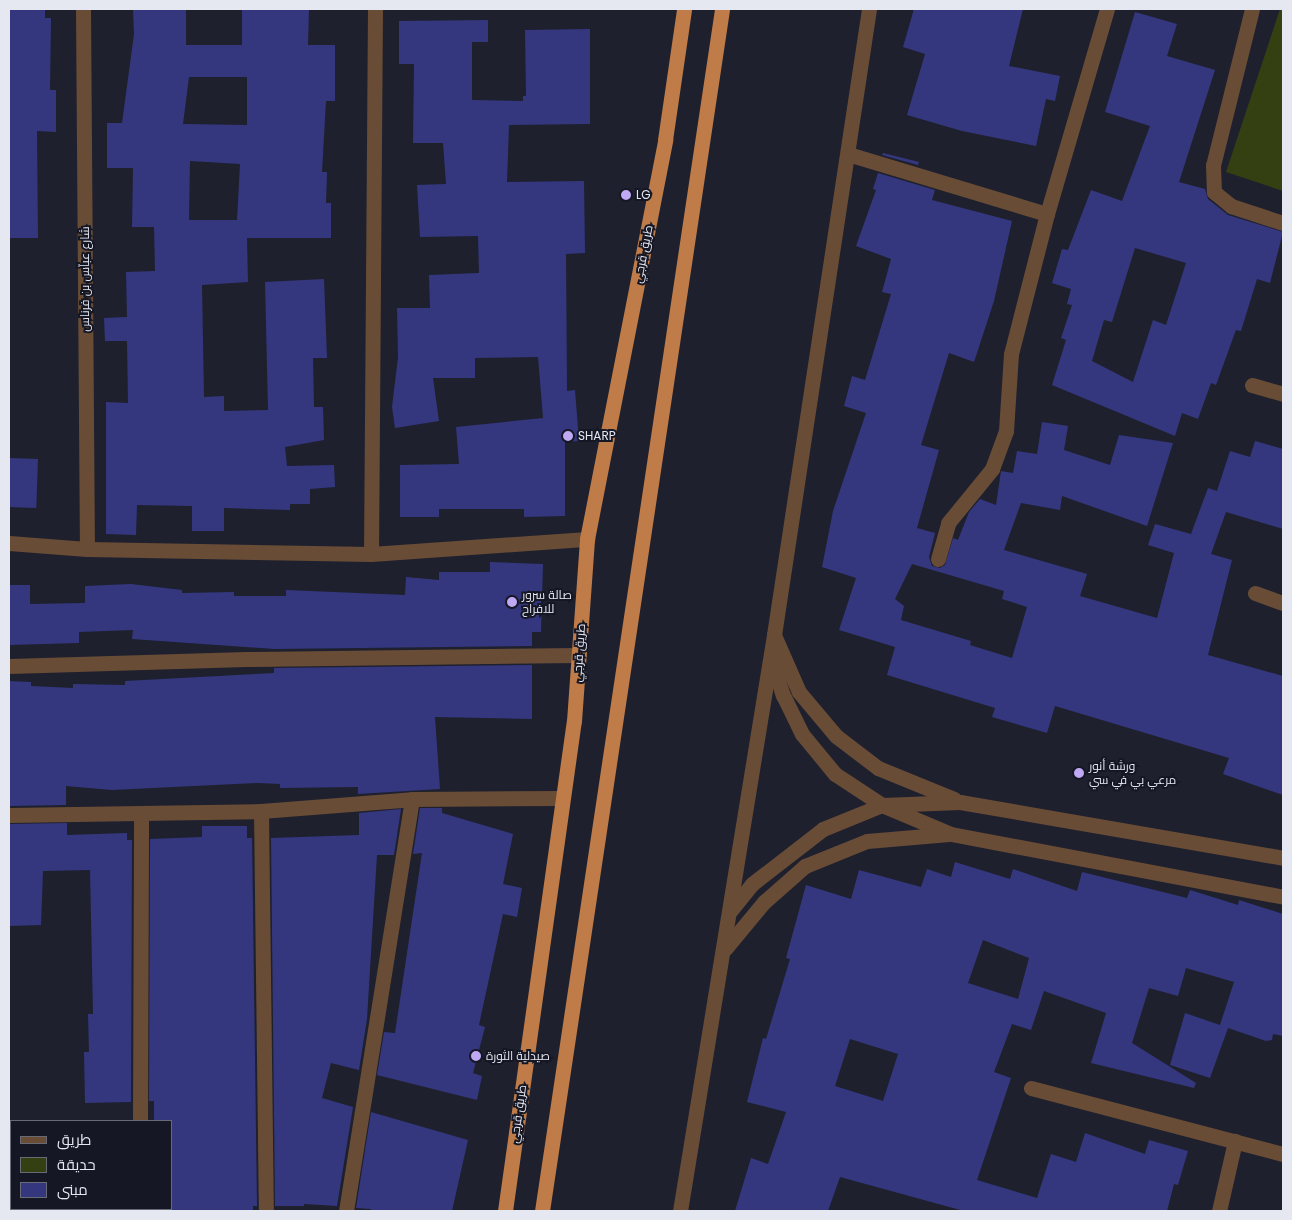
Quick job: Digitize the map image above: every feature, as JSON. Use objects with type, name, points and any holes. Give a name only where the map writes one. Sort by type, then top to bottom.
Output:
[{"type":"highway","name":"طريق قرجي","points":[[504,1211],[574,721],[587,539],[665,140],[684,9]]},
{"type":"highway","points":[[542,1211],[722,9]]},
{"type":"street","name":"شارع عباّس بن فرناس","points":[[83,9],[87,549]]},
{"type":"street","points":[[371,554],[375,9]]},
{"type":"street","points":[[680,1211],[771,656],[870,9]]},
{"type":"street","points":[[938,558],[948,523],[992,469],[1006,431],[1011,354],[1047,214],[1107,9]]},
{"type":"street","points":[[1252,9],[1213,165],[1214,192],[1231,206],[1283,223]]},
{"type":"street","points":[[848,154],[1047,214]]},
{"type":"street","points":[[1252,385],[1283,394]]},
{"type":"street","points":[[9,543],[87,549],[371,554],[587,539]]},
{"type":"street","points":[[1255,593],[1283,603]]},
{"type":"street","points":[[774,635],[799,692],[836,736],[878,768],[960,802]]},
{"type":"street","points":[[9,666],[246,659],[578,655]]},
{"type":"street","points":[[771,656],[783,695],[802,734],[835,774],[882,805],[952,834],[1283,897]]},
{"type":"street","points":[[9,815],[261,811],[412,799],[562,798]]},
{"type":"street","points":[[346,1211],[412,799]]},
{"type":"street","points":[[730,912],[752,884],[823,828],[882,805],[960,802],[1283,858]]},
{"type":"street","points":[[261,811],[266,1211]]},
{"type":"street","points":[[140,1120],[141,813]]},
{"type":"street","points":[[724,950],[764,902],[805,866],[867,842],[952,834]]},
{"type":"street","points":[[1031,1088],[1283,1154]]},
{"type":"street","points":[[1219,1211],[1235,1141]]},
{"type":"green space","points":[[1280,9],[1283,9],[1283,191],[1226,172]]},
{"type":"building","points":[[9,9],[45,9],[45,18],[51,18],[50,90],[56,90],[56,132],[37,131],[38,238],[9,238]]},
{"type":"building","points":[[133,9],[186,9],[186,45],[242,45],[242,9],[309,9],[308,45],[335,45],[335,101],[326,101],[322,172],[327,172],[326,203],[331,203],[331,238],[247,238],[248,282],[202,285],[204,397],[224,396],[224,411],[268,410],[265,282],[324,279],[327,358],[313,358],[314,407],[323,407],[324,440],[285,447],[287,466],[334,465],[335,487],[310,489],[310,504],[290,504],[290,510],[224,508],[224,531],[192,531],[192,506],[137,505],[136,535],[106,534],[106,402],[128,403],[127,341],[105,341],[104,318],[127,317],[126,272],[155,271],[154,227],[132,227],[133,168],[107,168],[107,123],[122,123],[134,34]],"holes":[[[189,77],[247,77],[247,125],[183,124]],[[190,161],[240,164],[237,220],[189,220]]]},
{"type":"building","points":[[914,9],[1023,9],[1009,66],[1060,76],[1055,101],[1046,99],[1036,146],[962,131],[907,115],[925,54],[903,47]]},
{"type":"building","points":[[1135,12],[1177,24],[1167,56],[1215,70],[1179,182],[1205,189],[1208,199],[1228,215],[1283,232],[1270,283],[1257,279],[1241,331],[1236,330],[1216,385],[1211,383],[1198,419],[1182,413],[1175,436],[1052,385],[1066,340],[1061,338],[1072,305],[1067,304],[1071,289],[1052,283],[1062,249],[1068,250],[1091,190],[1122,201],[1150,126],[1105,112]],"holes":[[[1135,248],[1186,263],[1166,325],[1153,320],[1133,382],[1092,361],[1104,320],[1112,322]]]},
{"type":"building","points":[[488,20],[488,42],[472,42],[472,100],[523,101],[523,96],[526,96],[525,30],[590,29],[590,124],[509,125],[507,182],[584,181],[585,253],[566,254],[567,391],[575,390],[579,441],[565,442],[565,516],[524,517],[524,509],[439,509],[439,517],[400,517],[400,465],[459,464],[456,427],[543,418],[538,357],[475,358],[475,378],[433,378],[439,421],[395,428],[392,407],[398,357],[397,308],[430,308],[429,275],[479,273],[478,236],[420,237],[417,185],[446,184],[443,143],[413,143],[414,64],[399,64],[399,21]]},
{"type":"building","points":[[883,153],[919,162],[918,165],[882,155]]},
{"type":"building","points":[[878,173],[935,190],[932,200],[1012,221],[994,301],[974,362],[949,353],[921,445],[939,450],[917,528],[935,533],[929,557],[932,566],[940,568],[945,565],[953,538],[958,540],[969,512],[980,499],[996,505],[1001,471],[1013,473],[1017,451],[1037,454],[1042,422],[1068,426],[1064,450],[1110,465],[1119,435],[1173,443],[1147,526],[1062,496],[1060,510],[1021,503],[1004,550],[1087,574],[1080,596],[1157,618],[1174,553],[1148,545],[1155,524],[1191,534],[1208,488],[1217,491],[1230,451],[1250,457],[1255,441],[1283,449],[1283,529],[1226,512],[1211,554],[1232,560],[1208,655],[1283,676],[1283,795],[1223,774],[1229,758],[1055,706],[1047,733],[992,717],[995,708],[887,675],[895,647],[839,630],[856,578],[822,567],[833,511],[866,413],[844,406],[852,376],[865,380],[891,294],[882,292],[891,259],[856,246],[876,190],[873,189]],"holes":[[[912,564],[1004,591],[1002,599],[1027,607],[1012,658],[970,645],[971,641],[901,620],[904,606],[895,599]]]},
{"type":"building","points":[[9,458],[38,459],[36,508],[9,507]]},
{"type":"building","points":[[490,562],[543,564],[541,632],[532,632],[532,646],[274,649],[132,639],[133,630],[79,632],[79,643],[9,645],[9,585],[30,585],[30,604],[85,603],[85,586],[131,584],[182,590],[182,593],[234,592],[234,596],[286,596],[286,590],[405,595],[406,577],[439,580],[439,572],[490,572]]},
{"type":"building","points":[[532,665],[532,719],[435,717],[440,789],[358,794],[358,787],[280,788],[280,784],[258,783],[112,790],[66,786],[66,805],[9,806],[9,681],[31,682],[31,686],[73,688],[73,684],[125,685],[125,681],[274,673],[274,668]]},
{"type":"building","points":[[420,808],[442,808],[442,813],[513,834],[503,884],[522,888],[517,917],[503,914],[479,1025],[485,1027],[473,1073],[482,1076],[477,1100],[377,1075],[384,1032],[395,1033],[422,853],[413,854]]},
{"type":"building","points":[[401,809],[394,855],[377,855],[367,1019],[359,1070],[331,1063],[322,1098],[353,1107],[337,1206],[304,1204],[304,1206],[275,1206],[271,838],[359,835],[359,813]]},
{"type":"building","points":[[67,823],[67,835],[127,833],[127,840],[132,840],[131,1102],[85,1103],[84,1052],[89,1052],[88,1014],[93,1014],[90,870],[43,871],[41,925],[9,926],[9,824]]},
{"type":"building","points":[[202,826],[247,826],[247,838],[252,838],[257,1206],[253,1206],[253,1211],[171,1211],[172,1120],[154,1120],[154,1101],[149,1101],[150,839],[202,837]]},
{"type":"building","points":[[955,862],[1010,879],[1013,869],[1077,891],[1082,872],[1187,898],[1190,890],[1238,905],[1239,900],[1283,914],[1283,1036],[1273,1034],[1272,1040],[1266,1041],[1228,1028],[1210,1078],[1170,1065],[1185,1013],[1220,1025],[1234,982],[1186,968],[1178,996],[1149,988],[1132,1043],[1196,1083],[1194,1088],[1091,1063],[1106,1013],[1044,991],[1031,1030],[1012,1024],[994,1072],[1011,1078],[977,1180],[1037,1198],[1051,1154],[1076,1162],[1085,1133],[1145,1154],[1149,1140],[1188,1151],[1178,1185],[1174,1184],[1167,1211],[964,1211],[840,1177],[828,1211],[735,1211],[751,1158],[768,1164],[786,1112],[747,1102],[763,1038],[766,1039],[790,959],[786,958],[806,885],[851,899],[859,870],[921,887],[927,869],[951,877]],"holes":[[[983,940],[1029,958],[1018,999],[968,983]],[[850,1039],[898,1054],[883,1101],[835,1086]]]},
{"type":"building","points":[[371,1112],[468,1140],[452,1211],[371,1211],[371,1209],[356,1208]]},
{"type":"place","name":"LG","points":[[626,195]]},
{"type":"place","name":"SHARP","points":[[568,436]]},
{"type":"place","name":"صالة سرور للافراح","points":[[512,602]]},
{"type":"place","name":"ورشة أنور مرعي بي في سي","points":[[1079,773]]},
{"type":"place","name":"صيدلية الثورة","points":[[476,1056]]}]
